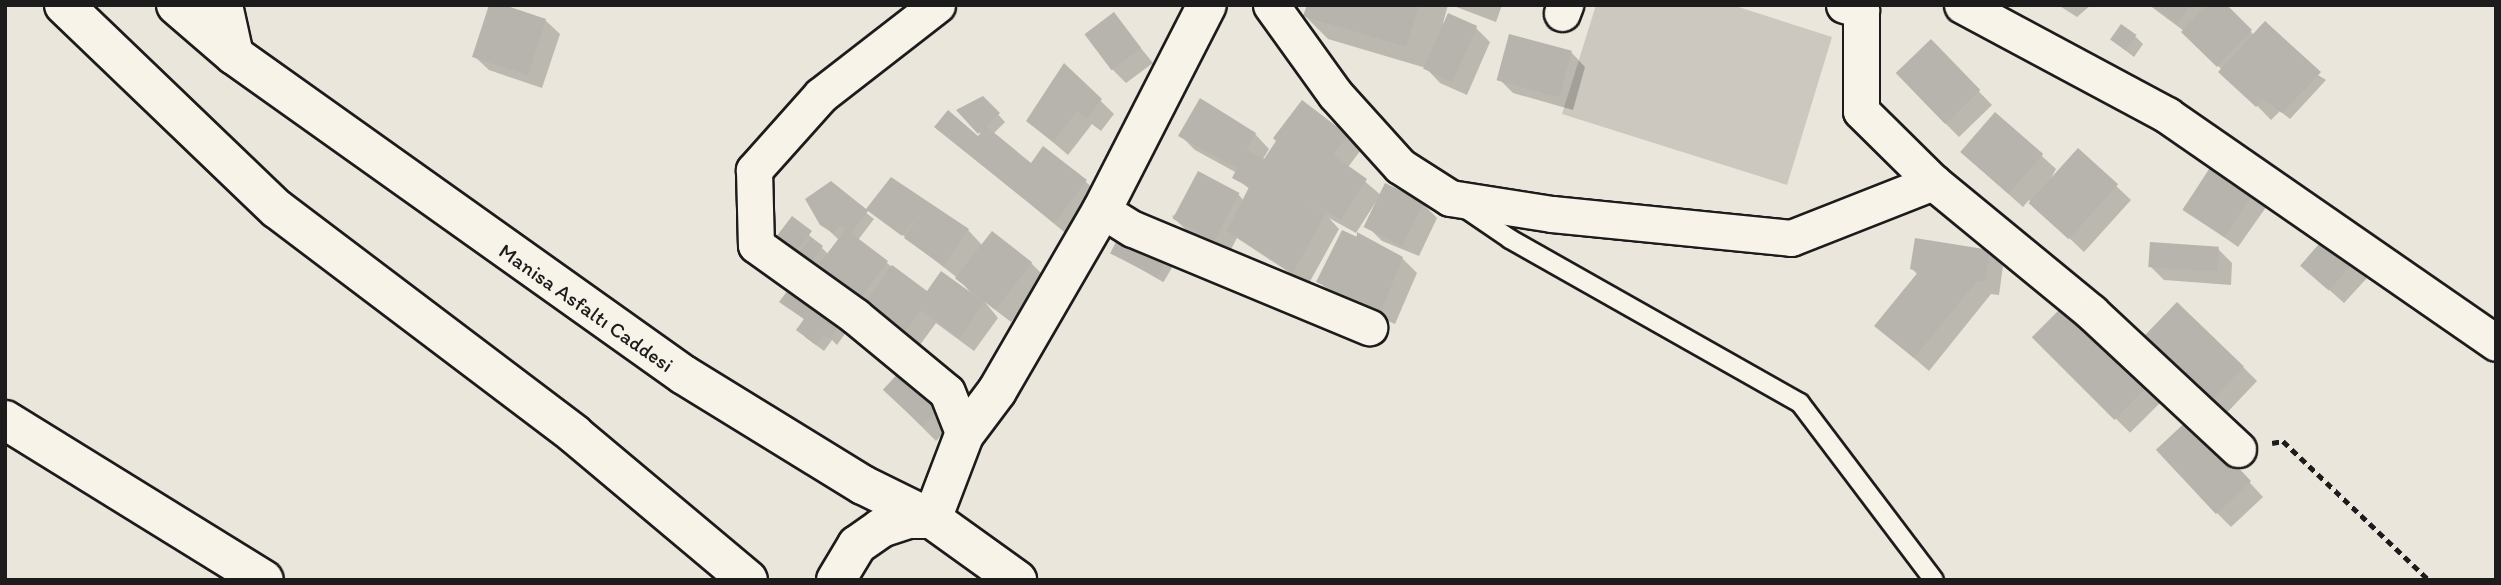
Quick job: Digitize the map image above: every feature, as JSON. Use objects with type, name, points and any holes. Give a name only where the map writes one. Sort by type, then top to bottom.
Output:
[{"type":"main road","points":[[64,5],[277,209],[573,434],[748,580]]},
{"type":"main road","name":"Manisa Asfaltı Caddesi","points":[[176,5],[234,55],[684,375],[863,485],[932,519],[1012,578]]},
{"type":"main road","points":[[223,5],[234,55]]},
{"type":"main road","points":[[836,580],[857,545],[881,528],[909,519],[932,519],[964,435],[997,391],[1102,210],[1208,5]]},
{"type":"main road","points":[[5,420],[264,580]]},
{"type":"street","points":[[937,5],[925,19],[821,95],[754,170],[756,245],[855,316],[947,392],[964,435]]},
{"type":"street","points":[[1271,5],[1335,94],[1400,166],[1450,198],[1552,215],[1791,238],[1933,181]]},
{"type":"street","points":[[1844,5],[1861,10],[1861,111],[1933,181],[2091,312],[2238,449]]},
{"type":"street","points":[[1962,5],[2167,115],[2496,343]]},
{"type":"street","points":[[1102,210],[1133,229],[1369,327]]},
{"type":"lane","points":[[1450,198],[1510,239],[1800,403],[1934,580]]},
{"type":"path","points":[[2238,449],[2283,441],[2429,580]]},
{"type":"shaded area","points":[[1596,5],[1732,5],[1832,37],[1787,185],[1562,114]]},
{"type":"building","points":[[489,5],[504,5],[546,19],[528,75],[472,57]]},
{"type":"building","points":[[1307,5],[1419,5],[1406,47],[1303,16]]},
{"type":"building","points":[[2151,5],[2191,5],[2177,24]]},
{"type":"building","points":[[2206,5],[2227,5],[2252,30],[2217,67],[2181,32]]},
{"type":"building","points":[[1114,12],[1141,48],[1112,70],[1084,34]]},
{"type":"building","points":[[1448,13],[1477,26],[1452,82],[1423,69]]},
{"type":"building","points":[[2265,21],[2321,72],[2282,113],[2263,99],[2256,107],[2218,72]]},
{"type":"building","points":[[2121,24],[2137,35],[2126,50],[2110,40]]},
{"type":"building","points":[[1509,34],[1572,51],[1559,97],[1497,80]]},
{"type":"building","points":[[1931,39],[1980,90],[1945,124],[1896,73]]},
{"type":"building","points":[[1064,63],[1102,99],[1086,119],[1077,111],[1053,142],[1026,121]]},
{"type":"building","points":[[983,96],[1000,113],[978,134],[956,110]]},
{"type":"building","points":[[1200,98],[1256,133],[1247,150],[1264,159],[1276,141],[1273,138],[1302,100],[1348,135],[1333,155],[1367,179],[1341,220],[1297,195],[1326,213],[1293,273],[1227,231],[1249,187],[1232,178],[1237,168],[1178,136]]},
{"type":"building","points":[[948,110],[978,136],[986,126],[1031,163],[1043,146],[1087,180],[1054,223],[934,127]]},
{"type":"building","points":[[1995,112],[2043,154],[2009,194],[1960,152]]},
{"type":"building","points":[[2078,148],[2118,184],[2069,239],[2028,203]]},
{"type":"building","points":[[2213,163],[2255,190],[2224,237],[2183,210]]},
{"type":"building","points":[[1198,171],[1239,193],[1214,241],[1173,219]]},
{"type":"building","points":[[891,177],[969,229],[943,266],[904,238],[922,211],[902,236],[868,211],[851,233],[888,261],[859,300],[816,268],[846,229],[840,225],[833,233],[820,225],[805,199],[831,181],[866,209]]},
{"type":"building","points":[[1385,183],[1424,202],[1402,246],[1364,227]]},
{"type":"building","points":[[792,216],[812,231],[795,253],[775,238]]},
{"type":"building","points":[[1342,230],[1357,237],[1357,232],[1403,257],[1381,311],[1316,282]]},
{"type":"building","points":[[992,231],[1032,262],[995,310],[955,278]]},
{"type":"building","points":[[1121,232],[1168,256],[1157,277],[1110,253]]},
{"type":"building","points":[[811,237],[823,246],[806,270],[791,263]]},
{"type":"building","points":[[2325,237],[2354,262],[2329,291],[2300,266]]},
{"type":"building","points":[[1915,238],[1990,250],[1985,282],[1977,281],[1914,358],[1874,326],[1919,271],[1910,269]]},
{"type":"building","points":[[2150,242],[2219,247],[2217,272],[2148,267]]},
{"type":"building","points":[[892,265],[927,291],[941,271],[984,302],[959,338],[921,310],[902,336],[862,306]]},
{"type":"building","points":[[791,286],[841,323],[829,339],[824,334],[816,345],[796,330],[804,319],[779,302]]},
{"type":"building","points":[[2177,302],[2244,367],[2205,407],[2138,342]]},
{"type":"building","points":[[2065,304],[2148,387],[2114,420],[2032,337]]},
{"type":"building","points":[[904,367],[943,404],[922,426],[883,390]]},
{"type":"building","points":[[2191,417],[2251,481],[2216,514],[2156,450]]}]
